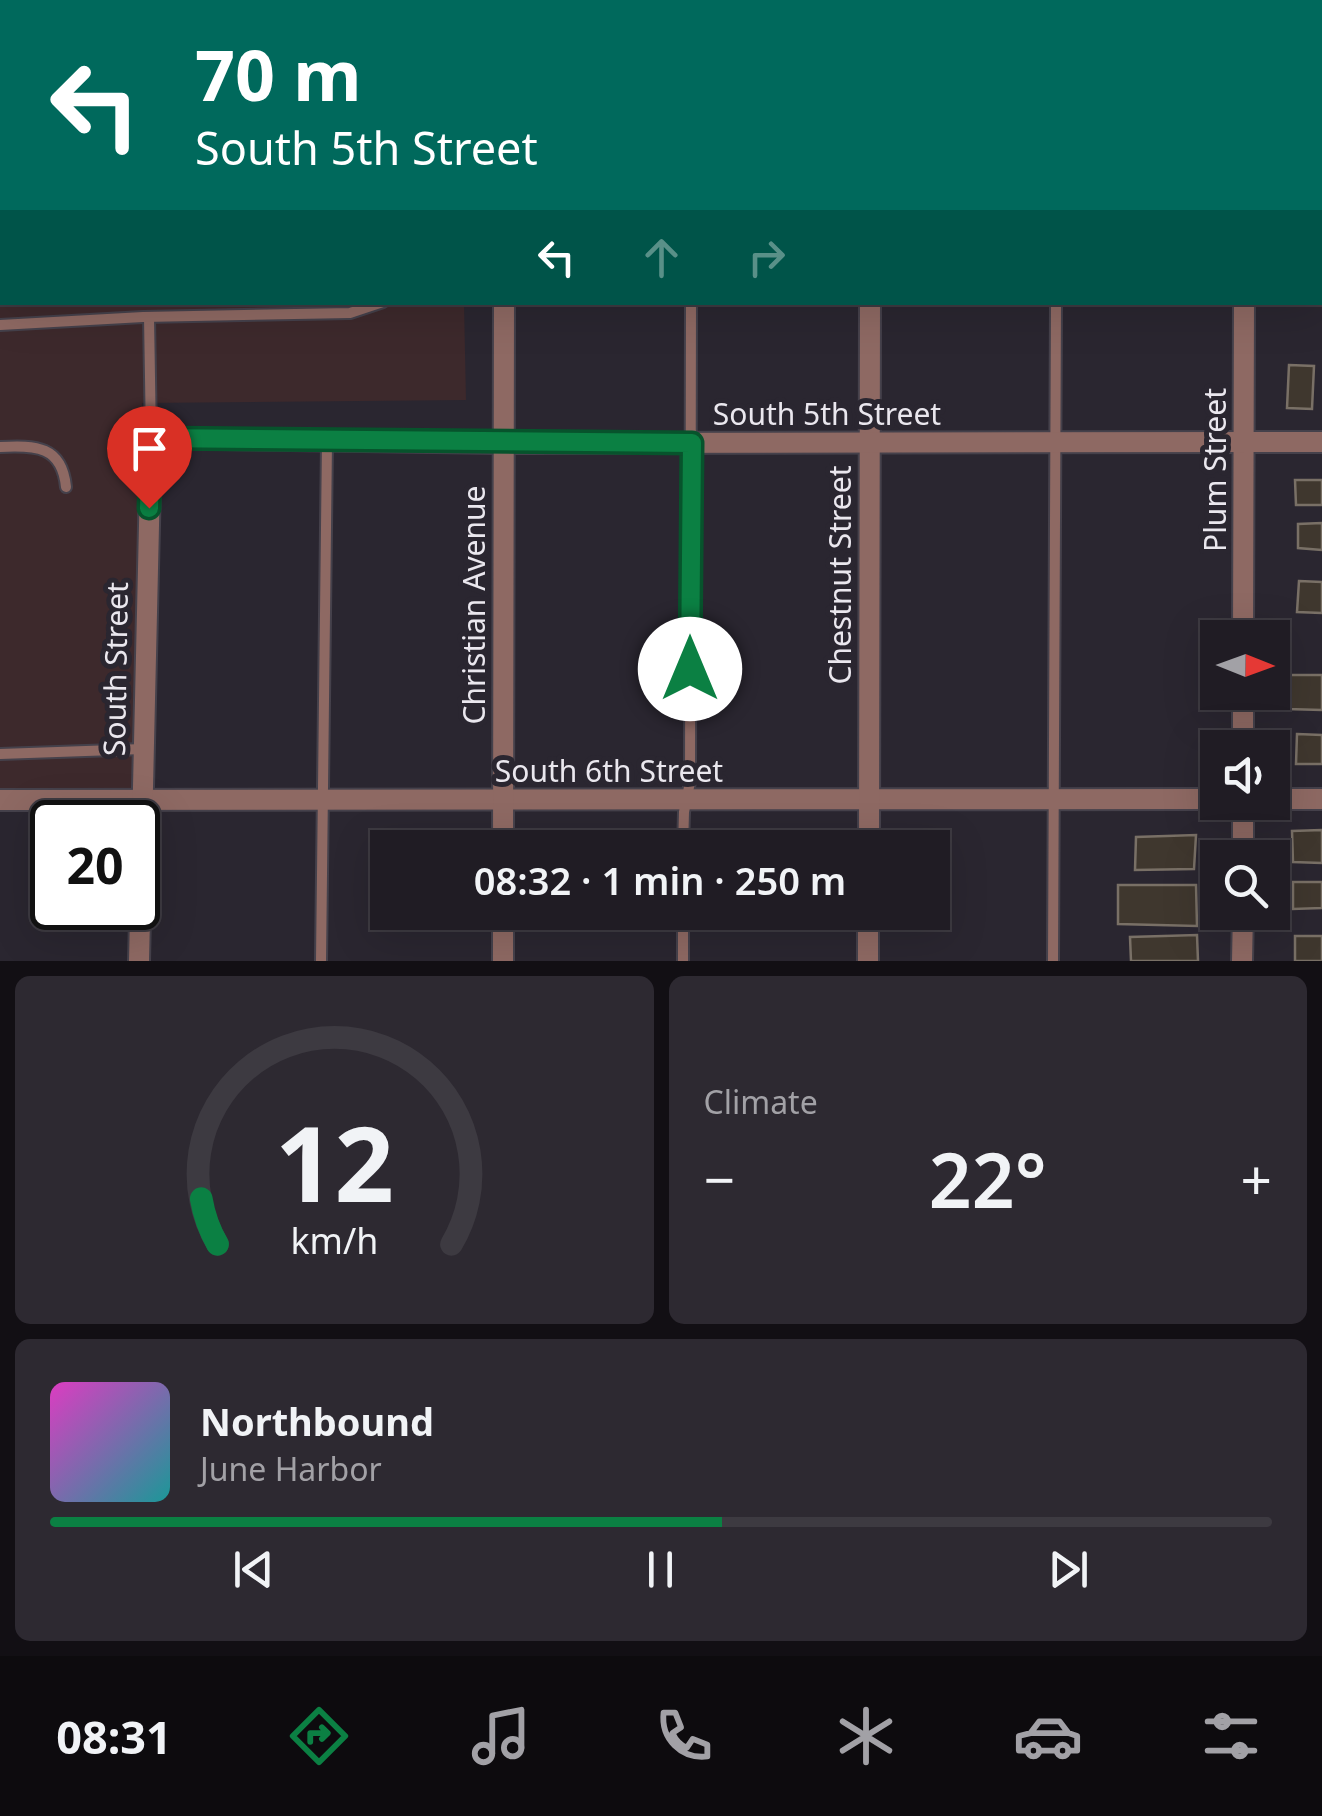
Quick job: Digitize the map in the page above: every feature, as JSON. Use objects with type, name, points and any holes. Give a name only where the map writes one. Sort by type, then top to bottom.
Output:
[{"type":"street","name":"Christian Avenue","points":[[503,830],[504,305]]},
{"type":"street","name":"Chestnut Street","points":[[868,830],[870,305]]},
{"type":"street","name":"Plum Street","points":[[1243,620],[1244,305]]},
{"type":"street","name":"South 5th Street","points":[[151,438],[504,443],[1322,442]]},
{"type":"street","name":"South Street","points":[[142,800],[151,438]]},
{"type":"street","name":"South 6th Street","points":[[160,801],[1200,799]]},
{"type":"street","points":[[1290,799],[1322,800]]},
{"type":"street","name":"South 6th Street","points":[[0,800],[30,800]]},
{"type":"street","name":"South Street","points":[[139,961],[140,930]]},
{"type":"street","points":[[503,930],[503,961]]},
{"type":"street","points":[[868,930],[868,961]]},
{"type":"street","points":[[1242,930],[1242,961]]},
{"type":"lane","points":[[0,325],[149,316],[350,313],[374,305]]},
{"type":"lane","points":[[685,830],[690,782],[691,305]]},
{"type":"lane","points":[[1054,961],[1056,305]]},
{"type":"lane","points":[[149,316],[151,438]]},
{"type":"lane","points":[[320,961],[327,441]]},
{"type":"lane","points":[[0,447],[41,449],[59,458],[66,487]]},
{"type":"lane","points":[[0,754],[143,749]]},
{"type":"lane","points":[[683,930],[683,961]]},
{"type":"shaded area","points":[[0,305],[464,305],[466,400],[142,403],[134,800],[30,800],[30,809],[0,809]]},
{"type":"building","points":[[1289,365],[1314,366],[1312,409],[1287,408]]},
{"type":"building","points":[[1295,480],[1322,480],[1322,505],[1296,505]]},
{"type":"building","points":[[1322,523],[1322,550],[1298,548],[1298,524]]},
{"type":"building","points":[[1299,581],[1322,582],[1322,613],[1297,612]]},
{"type":"building","points":[[1290,675],[1322,675],[1322,710],[1290,709]]},
{"type":"building","points":[[1297,734],[1322,735],[1322,764],[1296,764]]},
{"type":"building","points":[[1322,830],[1322,863],[1293,862],[1292,831]]},
{"type":"building","points":[[1196,835],[1194,869],[1135,870],[1136,837]]},
{"type":"building","points":[[1293,882],[1322,882],[1322,908],[1293,909]]},
{"type":"building","points":[[1118,885],[1196,885],[1197,926],[1118,924]]},
{"type":"building","points":[[1197,935],[1198,961],[1131,961],[1130,937]]},
{"type":"building","points":[[1295,936],[1322,936],[1322,961],[1295,961]]},
{"type":"route","points":[[149,508],[151,438],[692,443],[690,669]]}]
